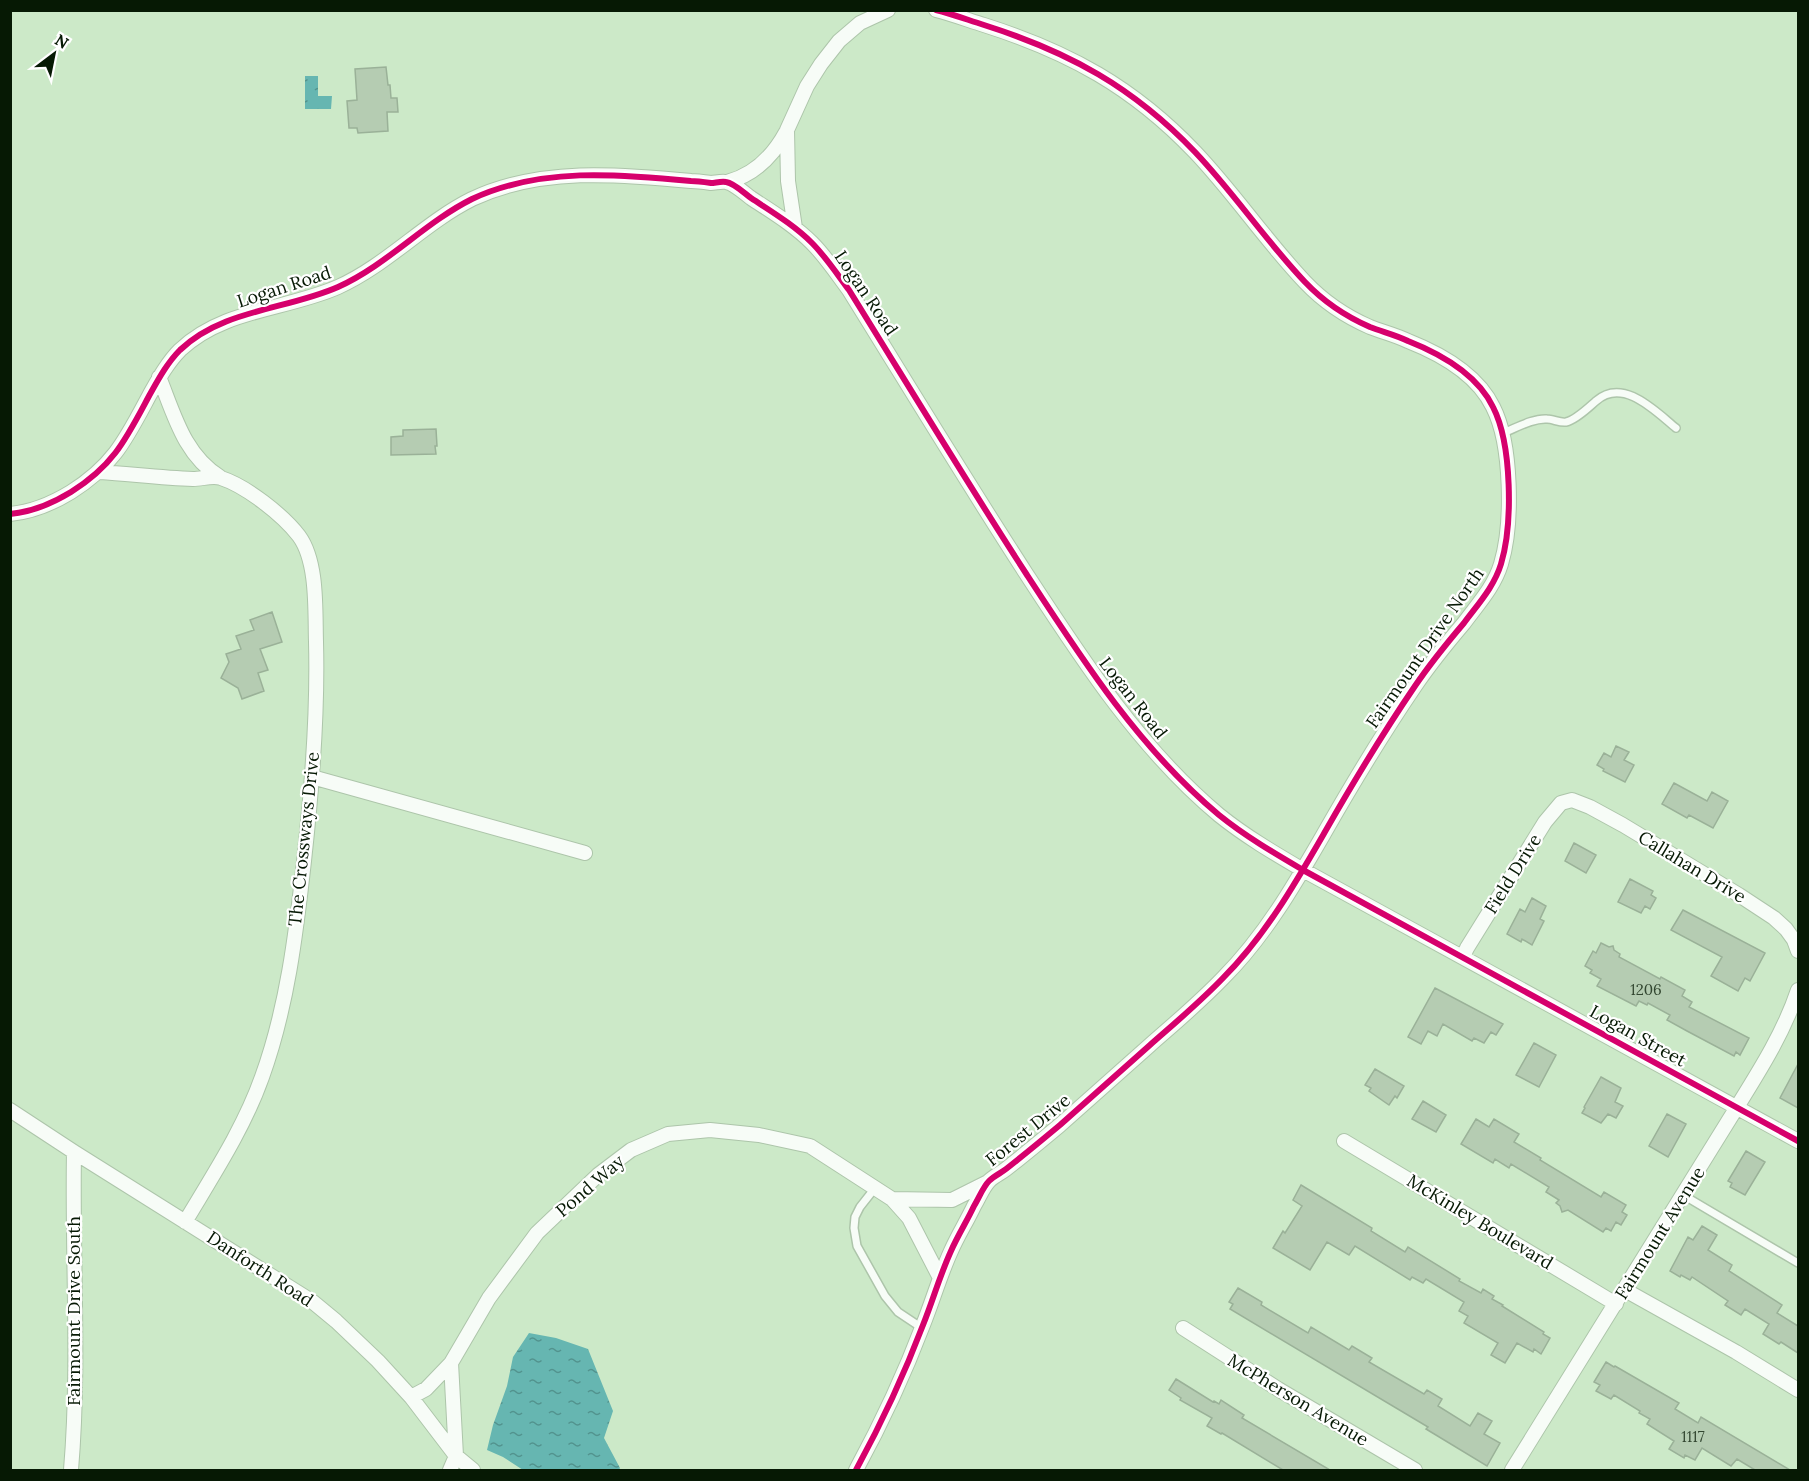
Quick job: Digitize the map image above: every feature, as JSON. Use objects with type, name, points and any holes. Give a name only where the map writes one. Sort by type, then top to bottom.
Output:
[{"type":"street","points":[[727,182],[751,172],[769,158],[787,130],[807,86],[839,41],[860,23],[888,10]]},
{"type":"street","name":"Fairmount Drive North","points":[[936,10],[1040,45],[1100,75],[1135,97],[1196,153],[1315,292],[1339,310],[1368,326],[1408,340],[1455,366],[1481,388],[1492,404],[1503,433],[1507,456],[1508,498],[1505,541],[1501,562],[1494,580],[1485,596],[1420,678],[1380,738],[1303,870]]},
{"type":"street","points":[[787,130],[788,181],[795,228]]},
{"type":"street","name":"Logan Road","points":[[100,472],[126,439],[159,377],[180,351],[206,332],[253,312],[337,288],[376,265],[447,212],[474,198],[503,187],[536,179],[591,176],[727,182],[795,228],[826,258],[849,290],[989,517],[1069,640],[1112,699],[1185,784],[1218,814],[1263,846],[1463,957]]},
{"type":"street","name":"The Crossways Drive","points":[[159,377],[179,428],[188,446],[200,461],[220,477],[250,492],[286,521],[299,537],[308,555],[314,588],[317,678],[312,777],[298,915],[274,1039],[262,1078],[246,1114],[185,1222]]},
{"type":"street","points":[[10,514],[39,508],[61,498],[100,472]]},
{"type":"street","name":"The Crossways Drive","points":[[100,472],[194,479],[220,477]]},
{"type":"street","points":[[312,777],[585,854]]},
{"type":"street","name":"Callahan Drive","points":[[1572,800],[1623,825],[1774,918],[1794,940],[1798,951]]},
{"type":"street","name":"Field Drive","points":[[1463,957],[1545,822],[1561,803],[1572,800]]},
{"type":"street","name":"Forest Drive","points":[[856,1470],[893,1396],[953,1246],[988,1182],[1060,1124],[1225,976],[1271,920],[1303,870]]},
{"type":"street","name":"Logan Street","points":[[1463,957],[1798,1141]]},
{"type":"street","name":"Fairmount Avenue","points":[[1512,1470],[1737,1107],[1769,1053],[1793,1006],[1798,990]]},
{"type":"street","name":"Danforth Road","points":[[10,1110],[313,1302],[378,1361],[411,1397],[456,1456],[473,1470]]},
{"type":"street","name":"Pond Way","points":[[411,1397],[426,1389],[451,1363],[489,1298],[537,1233],[598,1174],[631,1150],[668,1134],[710,1130],[759,1135],[810,1146],[892,1199],[909,1218],[940,1278]]},
{"type":"street","name":"McKinley Boulevard","points":[[1344,1141],[1616,1304]]},
{"type":"street","name":"Fairmount Drive South","points":[[71,1470],[76,1356],[74,1152]]},
{"type":"street","points":[[892,1199],[952,1200],[988,1182]]},
{"type":"street","points":[[1625,1290],[1736,1352],[1798,1390]]},
{"type":"street","name":"McPherson Avenue","points":[[1182,1328],[1278,1389],[1415,1470]]},
{"type":"street","points":[[450,1470],[456,1456],[451,1363]]},
{"type":"lane","points":[[1503,433],[1527,423],[1545,419],[1565,422],[1583,412],[1602,395],[1623,392],[1641,399],[1676,428]]},
{"type":"lane","points":[[875,1188],[855,1217],[857,1246],[885,1296],[898,1312],[922,1328]]},
{"type":"lane","points":[[1683,1195],[1798,1263]]},
{"type":"water","points":[[305,76],[318,76],[318,96],[332,96],[331,109],[305,109]]},
{"type":"water","points":[[529,1333],[556,1338],[588,1349],[613,1411],[604,1438],[619,1470],[523,1470],[487,1450],[507,1386],[513,1357]]},
{"type":"building","points":[[386,67],[391,98],[397,98],[398,112],[387,112],[388,131],[358,133],[357,128],[349,128],[347,101],[357,100],[355,69]]},
{"type":"building","points":[[436,429],[436,454],[391,455],[391,437],[403,436],[403,430]]},
{"type":"building","points":[[272,612],[282,642],[260,649],[268,670],[258,673],[264,691],[242,699],[238,688],[221,678],[229,662],[226,654],[241,649],[236,636],[254,630],[250,620]]},
{"type":"building","points":[[1616,746],[1629,752],[1624,760],[1634,765],[1625,782],[1603,771],[1604,769],[1597,765],[1604,753],[1611,757]]},
{"type":"building","points":[[1674,783],[1707,801],[1712,792],[1728,801],[1713,828],[1689,815],[1687,818],[1662,804]]},
{"type":"building","points":[[1574,843],[1596,855],[1586,873],[1565,861]]},
{"type":"building","points":[[1630,879],[1653,891],[1651,895],[1656,898],[1650,909],[1645,906],[1641,913],[1618,902]]},
{"type":"building","points":[[1532,898],[1546,906],[1540,919],[1544,921],[1532,945],[1507,934],[1520,909],[1525,912]]},
{"type":"building","points":[[1683,910],[1765,953],[1750,981],[1745,978],[1738,991],[1711,976],[1722,957],[1671,930]]},
{"type":"building","points":[[1601,943],[1609,947],[1613,946],[1614,950],[1620,954],[1619,957],[1685,990],[1682,996],[1692,1002],[1689,1007],[1749,1038],[1740,1055],[1736,1052],[1734,1056],[1667,1020],[1670,1015],[1648,1003],[1647,1005],[1639,1001],[1636,1006],[1597,986],[1601,979],[1590,973],[1592,970],[1585,966],[1593,951],[1596,953]]},
{"type":"building","points":[[1435,988],[1503,1024],[1496,1035],[1491,1032],[1484,1043],[1474,1038],[1472,1041],[1443,1024],[1437,1036],[1428,1031],[1421,1044],[1408,1037]]},
{"type":"building","points":[[1534,1043],[1556,1055],[1539,1087],[1516,1075]]},
{"type":"building","points":[[1798,1064],[1798,1108],[1780,1098]]},
{"type":"building","points":[[1375,1069],[1404,1086],[1397,1098],[1395,1096],[1389,1105],[1369,1091],[1371,1088],[1365,1085]]},
{"type":"building","points":[[1601,1077],[1621,1088],[1615,1102],[1623,1106],[1616,1118],[1608,1114],[1601,1123],[1582,1113]]},
{"type":"building","points":[[1423,1101],[1446,1115],[1436,1132],[1412,1119]]},
{"type":"building","points":[[1667,1114],[1686,1124],[1668,1157],[1649,1146]]},
{"type":"building","points":[[1476,1119],[1489,1127],[1494,1119],[1519,1134],[1514,1142],[1541,1158],[1540,1160],[1601,1197],[1604,1192],[1626,1205],[1622,1212],[1627,1215],[1621,1225],[1616,1222],[1611,1231],[1606,1228],[1603,1232],[1568,1210],[1562,1212],[1556,1203],[1559,1200],[1546,1192],[1549,1187],[1511,1164],[1509,1168],[1495,1159],[1493,1163],[1461,1144]]},
{"type":"building","points":[[1746,1151],[1765,1162],[1745,1195],[1730,1187],[1732,1183],[1728,1181]]},
{"type":"building","points":[[1301,1185],[1372,1228],[1371,1231],[1405,1252],[1408,1247],[1460,1279],[1459,1281],[1481,1293],[1483,1289],[1494,1296],[1492,1299],[1550,1338],[1541,1354],[1517,1343],[1505,1363],[1491,1355],[1498,1343],[1464,1323],[1468,1316],[1459,1311],[1464,1302],[1426,1279],[1423,1283],[1412,1277],[1410,1280],[1355,1246],[1349,1255],[1327,1242],[1310,1270],[1273,1248],[1302,1206],[1293,1200]]},
{"type":"building","points":[[1702,1226],[1717,1235],[1708,1250],[1732,1265],[1729,1271],[1782,1305],[1777,1313],[1798,1326],[1798,1353],[1763,1334],[1769,1324],[1745,1309],[1741,1315],[1725,1305],[1728,1301],[1692,1277],[1690,1280],[1670,1271],[1688,1237],[1693,1240]]},
{"type":"building","points":[[1238,1288],[1262,1302],[1261,1305],[1308,1333],[1311,1327],[1349,1350],[1352,1346],[1372,1358],[1369,1362],[1424,1394],[1427,1390],[1442,1399],[1438,1406],[1470,1426],[1478,1413],[1492,1421],[1484,1434],[1500,1443],[1487,1466],[1426,1429],[1428,1427],[1230,1309],[1233,1304],[1229,1302]]},
{"type":"building","points":[[1606,1362],[1679,1403],[1675,1409],[1698,1423],[1701,1417],[1790,1470],[1755,1470],[1737,1459],[1731,1466],[1702,1448],[1695,1460],[1685,1455],[1684,1458],[1669,1449],[1674,1441],[1647,1424],[1650,1419],[1639,1413],[1640,1411],[1614,1395],[1611,1399],[1596,1391],[1600,1385],[1594,1382]]},
{"type":"building","points":[[1176,1379],[1213,1402],[1219,1404],[1221,1400],[1244,1415],[1242,1418],[1330,1470],[1283,1470],[1207,1426],[1212,1418],[1180,1400],[1181,1398],[1169,1390]]},
{"type":"cycle path","points":[[856,1470],[900,1381],[951,1251],[985,1186],[1060,1125],[1205,996],[1239,961],[1267,926],[1403,704],[1490,588],[1501,564],[1505,547],[1509,507],[1507,462],[1499,423],[1486,395],[1468,375],[1433,352],[1353,318],[1320,296],[1277,250],[1195,152],[1172,129],[1123,90],[1098,74],[1044,47],[936,10]]},
{"type":"cycle path","points":[[10,514],[34,509],[57,500],[98,472],[126,438],[171,360],[197,336],[235,318],[318,295],[338,287],[373,267],[454,209],[472,199],[525,182],[580,175],[636,176],[729,183],[798,230],[827,260],[849,290],[1004,540],[1092,671],[1138,733],[1190,789],[1219,815],[1249,837],[1303,870],[1798,1141]]}]
